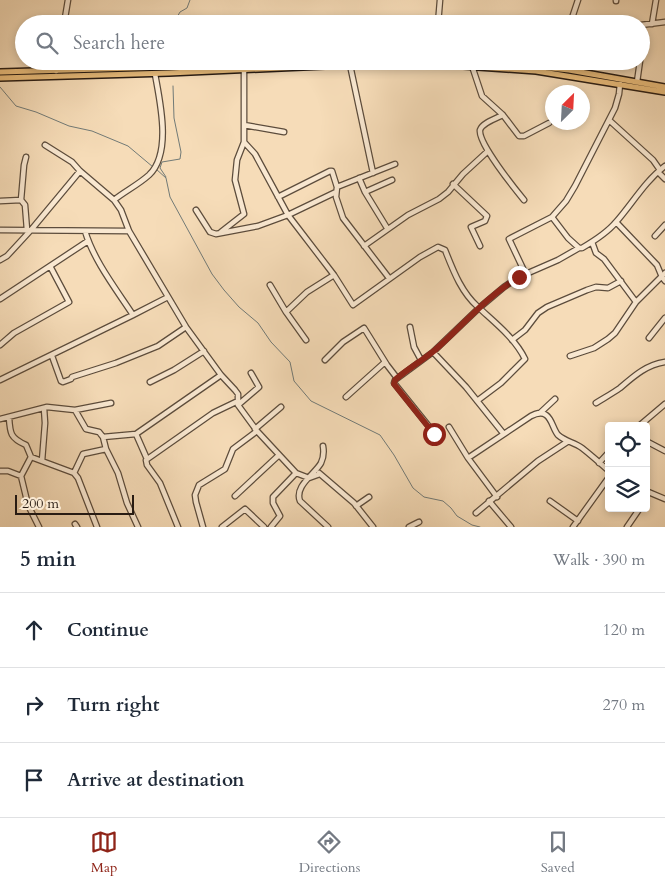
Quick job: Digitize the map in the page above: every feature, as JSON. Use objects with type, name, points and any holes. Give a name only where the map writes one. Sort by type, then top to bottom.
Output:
[{"type":"main road","points":[[0,72],[88,70]]},
{"type":"main road","points":[[0,78],[226,70]]},
{"type":"main road","points":[[523,70],[665,92]]},
{"type":"main road","points":[[569,70],[665,87]]},
{"type":"street","points":[[66,15],[68,0]]},
{"type":"street","points":[[439,15],[440,0]]},
{"type":"street","points":[[573,15],[578,0]]},
{"type":"street","points":[[656,0],[652,24],[665,22]]},
{"type":"street","points":[[220,232],[244,214],[235,180],[236,160],[244,142],[244,70]]},
{"type":"street","points":[[351,70],[373,173]]},
{"type":"street","points":[[473,70],[482,96],[503,115],[521,137],[545,124]]},
{"type":"street","points":[[637,82],[639,70]]},
{"type":"street","points":[[114,200],[150,174],[160,158],[162,147],[160,107],[155,74]]},
{"type":"street","points":[[526,275],[510,240],[552,217],[566,201],[609,120],[619,94],[620,84]]},
{"type":"street","points":[[503,115],[484,126],[480,131],[488,151],[524,200]]},
{"type":"street","points":[[609,120],[652,160],[665,179]]},
{"type":"street","points":[[244,125],[284,132]]},
{"type":"street","points":[[244,142],[255,154],[288,215],[334,275],[354,305],[420,257],[435,248],[441,247],[445,250],[458,281],[478,308],[512,340],[523,354],[525,360],[501,383],[477,401]]},
{"type":"street","points":[[45,144],[72,162],[114,200],[121,210],[129,231],[168,297],[221,375],[238,394],[238,403],[256,430],[296,473],[309,478],[320,474]]},
{"type":"street","points":[[364,246],[387,228],[439,199],[488,151]]},
{"type":"street","points":[[26,158],[21,200],[26,210],[29,230]]},
{"type":"street","points":[[196,210],[212,234],[258,226],[288,215],[359,178],[395,164]]},
{"type":"street","points":[[434,434],[396,386],[394,382],[397,378],[432,352],[504,286],[592,242],[616,222],[665,166]]},
{"type":"street","points":[[0,260],[7,256],[80,171]]},
{"type":"street","points":[[278,197],[330,171],[333,173],[337,189],[338,206],[343,218],[389,278]]},
{"type":"street","points":[[359,178],[365,192],[387,228]]},
{"type":"street","points":[[365,192],[392,180]]},
{"type":"street","points":[[453,184],[487,216],[484,221],[472,227],[480,246]]},
{"type":"street","points":[[0,201],[21,200]]},
{"type":"street","points":[[552,217],[568,238],[579,248]]},
{"type":"street","points":[[570,356],[594,348],[608,339],[615,333],[636,302],[664,277],[657,265],[616,222]]},
{"type":"street","points":[[232,224],[236,230]]},
{"type":"street","points":[[655,236],[665,225]]},
{"type":"street","points":[[0,230],[129,231]]},
{"type":"street","points":[[85,231],[88,241],[134,316]]},
{"type":"street","points":[[0,299],[88,241]]},
{"type":"street","points":[[592,242],[596,253],[604,259],[636,302]]},
{"type":"street","points":[[0,345],[14,334],[68,302],[50,266]]},
{"type":"street","points":[[286,312],[307,292],[334,275]]},
{"type":"street","points":[[512,340],[525,330],[538,313],[547,307],[587,290],[608,288],[620,281]]},
{"type":"street","points":[[270,285],[306,340]]},
{"type":"street","points":[[0,380],[134,316],[168,297]]},
{"type":"street","points":[[649,338],[665,318]]},
{"type":"street","points":[[52,356],[63,382],[158,346],[186,326]]},
{"type":"street","points":[[410,326],[414,347],[421,360]]},
{"type":"street","points":[[325,360],[343,342],[364,328],[397,378]]},
{"type":"street","points":[[150,382],[174,370],[204,351]]},
{"type":"street","points":[[432,352],[477,401],[503,433]]},
{"type":"street","points":[[346,397],[385,362]]},
{"type":"street","points":[[596,403],[619,388],[633,375],[665,362]]},
{"type":"street","points":[[147,459],[213,413],[238,403],[259,387],[250,373]]},
{"type":"street","points":[[104,437],[136,434],[221,375]]},
{"type":"street","points":[[468,458],[503,433],[531,416],[540,413],[554,399]]},
{"type":"street","points":[[0,419],[44,408],[53,407],[74,410],[111,403]]},
{"type":"street","points":[[644,422],[665,404]]},
{"type":"street","points":[[203,527],[195,495],[199,485],[225,469],[233,449],[281,407]]},
{"type":"street","points":[[42,461],[45,423],[44,408]]},
{"type":"street","points":[[74,410],[86,429],[99,432],[104,437],[106,449],[118,473],[127,503],[138,527]]},
{"type":"street","points":[[540,413],[547,416],[556,432],[567,442],[572,442],[582,448],[605,468]]},
{"type":"street","points":[[9,417],[12,436],[16,441],[26,445],[31,457],[74,473],[78,478],[97,527]]},
{"type":"street","points":[[449,427],[468,458],[497,496]]},
{"type":"street","points":[[136,434],[147,459],[147,465],[160,483],[178,527]]},
{"type":"street","points":[[476,514],[538,461],[567,442]]},
{"type":"street","points":[[650,443],[665,452]]},
{"type":"street","points":[[323,446],[322,460],[298,495],[299,499],[328,527]]},
{"type":"street","points":[[74,473],[83,454],[106,449]]},
{"type":"street","points":[[234,496],[280,455]]},
{"type":"street","points":[[599,463],[605,456]]},
{"type":"street","points":[[31,457],[21,476],[28,505],[39,527]]},
{"type":"street","points":[[316,470],[356,506],[374,527]]},
{"type":"street","points":[[0,471],[8,471],[21,476]]},
{"type":"street","points":[[271,527],[280,516],[273,503],[273,497],[296,473]]},
{"type":"street","points":[[574,527],[605,483]]},
{"type":"street","points":[[650,493],[665,499]]},
{"type":"street","points":[[356,506],[369,496]]},
{"type":"street","points":[[489,501],[511,527]]},
{"type":"street","points":[[550,501],[578,520]]},
{"type":"street","points":[[222,527],[244,509],[249,511],[264,527]]},
{"type":"street","points":[[628,527],[637,512]]},
{"type":"street","points":[[409,527],[419,522]]},
{"type":"waterway","points":[[178,15],[187,8],[190,0]]},
{"type":"waterway","points":[[166,177],[160,168],[162,162],[180,159],[181,152],[174,118],[173,86]]},
{"type":"waterway","points":[[0,87],[16,106],[69,126],[92,131],[128,146],[153,167]]},
{"type":"waterway","points":[[156,169],[166,178],[170,197],[212,274],[239,307],[258,323],[271,342],[290,362],[294,381],[311,401],[380,435],[413,488],[424,497],[443,501],[457,516],[472,525],[480,527]]},
{"type":"route","points":[[434,434],[394,384],[395,380],[432,352],[504,286],[519,277]]}]
